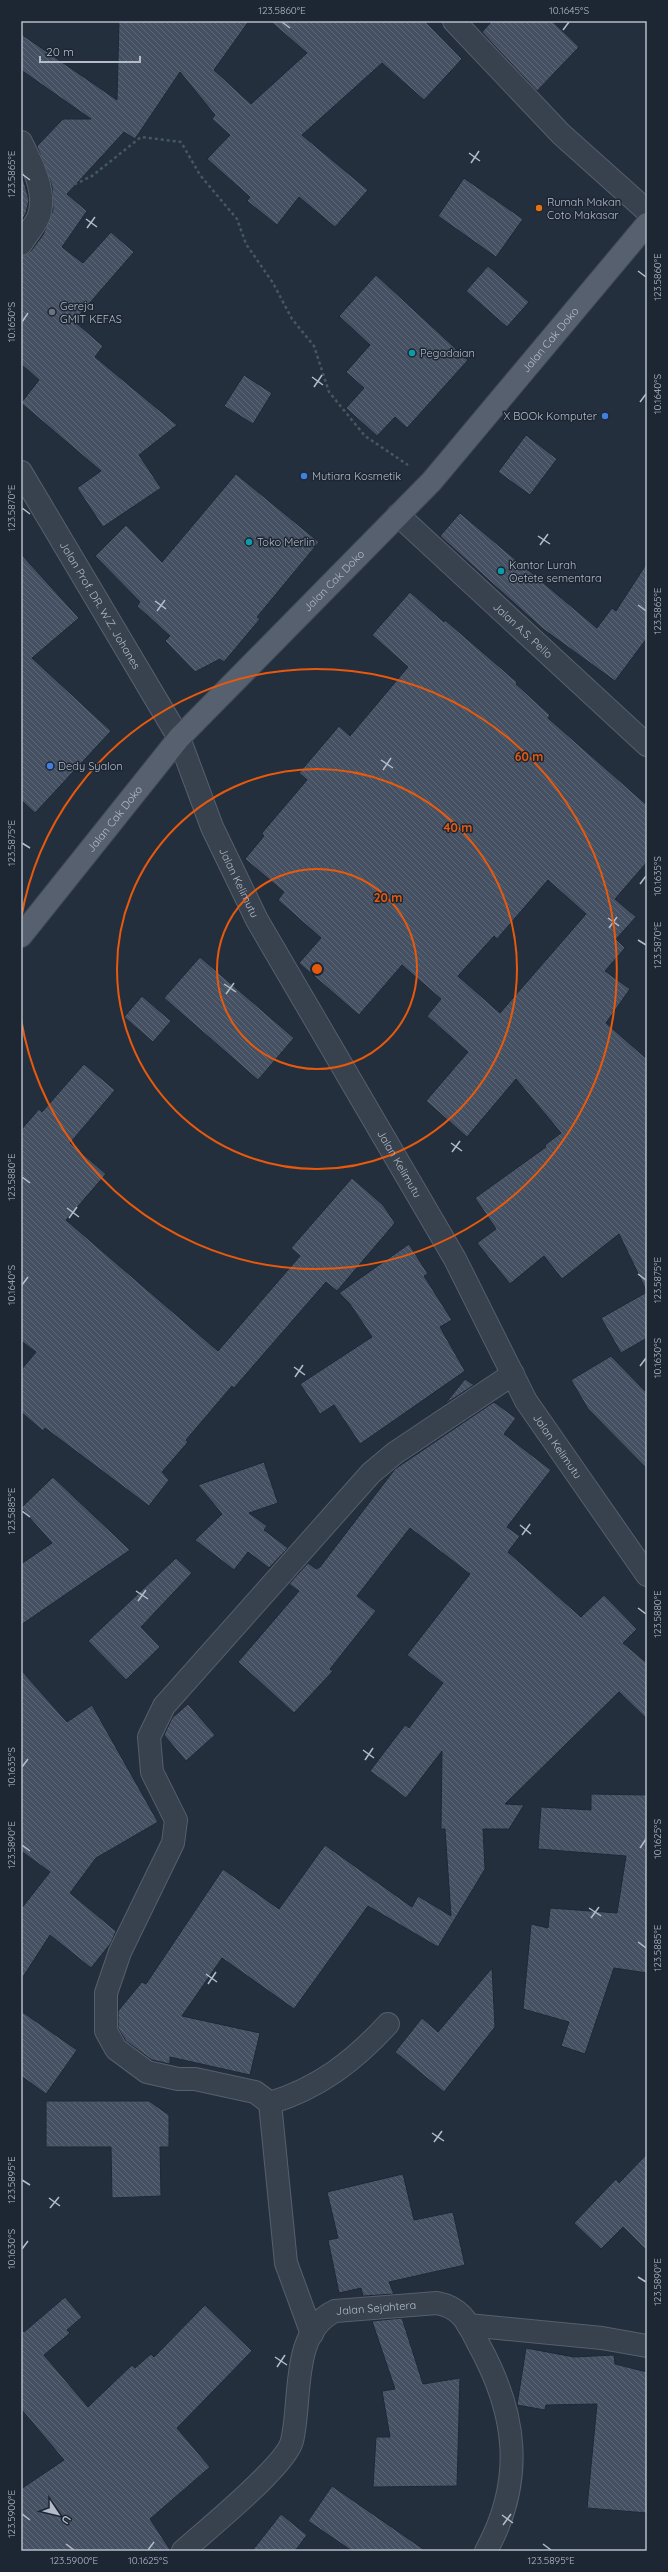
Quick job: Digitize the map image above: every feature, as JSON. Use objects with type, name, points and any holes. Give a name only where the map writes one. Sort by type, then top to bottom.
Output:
[{"type":"main road","name":"Jalan Cak Doko","points":[[21,936],[179,738],[432,481],[647,224]]},
{"type":"street","points":[[454,21],[561,134],[647,211]]},
{"type":"street","points":[[21,142],[29,156],[43,199],[38,218],[21,244]]},
{"type":"street","name":"Jalan Prof. DR. W.Z. Johanes","points":[[21,472],[179,738]]},
{"type":"street","name":"Jalan A.S. Pello","points":[[398,515],[647,745]]},
{"type":"street","name":"Jalan Kelimutu","points":[[179,738],[212,828],[257,920],[455,1259],[526,1401],[647,1576]]},
{"type":"street","points":[[312,2334],[286,2263],[270,2103],[255,2092],[195,2079],[178,2079],[147,2072],[116,2049],[106,2031],[106,1993],[120,1952],[173,1843],[176,1820],[152,1772],[149,1737],[164,1706],[371,1473],[395,1452],[513,1374]]},
{"type":"street","points":[[270,2103],[299,2094],[332,2074],[362,2053],[388,2024]]},
{"type":"street","name":"Jalan Sejahtera","points":[[182,2551],[277,2465],[292,2443],[304,2353],[312,2334],[322,2317],[335,2311],[418,2303],[448,2305],[463,2314],[491,2367],[505,2402],[512,2438],[511,2483],[498,2529],[486,2551]]},
{"type":"street","points":[[468,2325],[602,2338],[647,2346]]},
{"type":"path","points":[[43,199],[92,176],[141,137],[181,142],[200,175],[237,219],[246,244],[273,283],[292,319],[314,346],[330,392],[365,436],[432,481]]},
{"type":"building","points":[[119,21],[249,21],[214,70],[251,104],[307,53],[270,21],[425,21],[462,59],[424,100],[382,63],[302,135],[368,190],[335,227],[299,197],[277,225],[247,201],[250,197],[207,159],[230,135],[212,119],[215,115],[180,72],[135,139],[124,132],[67,194],[87,211],[62,247],[83,263],[111,232],[134,252],[74,321],[103,346],[95,357],[177,425],[139,455],[161,488],[103,527],[77,488],[101,471],[21,403],[39,380],[21,364],[21,256],[31,251],[43,235],[53,210],[52,186],[37,146],[63,119],[91,119],[21,70],[21,34],[117,100]]},
{"type":"building","points":[[492,21],[552,21],[579,47],[537,91],[482,32]]},
{"type":"building","points":[[21,171],[29,200],[26,213],[21,222]]},
{"type":"building","points":[[464,178],[523,219],[496,257],[438,216]]},
{"type":"building","points":[[488,266],[529,302],[507,327],[466,291]]},
{"type":"building","name":"Pegadaian","points":[[376,275],[468,360],[407,428],[395,417],[377,436],[346,408],[364,388],[346,372],[370,345],[339,316]]},
{"type":"building","points":[[244,375],[272,393],[253,424],[224,406]]},
{"type":"building","points":[[526,435],[557,459],[530,495],[498,472]]},
{"type":"building","points":[[236,474],[319,542],[257,617],[260,619],[224,662],[220,659],[195,672],[165,641],[170,636],[137,606],[140,602],[95,556],[126,525],[162,562]]},
{"type":"building","points":[[460,513],[597,628],[612,608],[616,611],[647,563],[647,638],[615,681],[543,629],[440,536]]},
{"type":"building","name":"Dedy Syalon","points":[[21,554],[79,618],[32,658],[111,731],[35,813],[21,800]]},
{"type":"building","points":[[410,592],[517,682],[516,684],[550,715],[548,718],[647,805],[647,862],[615,899],[636,917],[616,939],[625,948],[605,971],[630,989],[606,1023],[647,1059],[647,1292],[619,1234],[562,1279],[544,1256],[510,1284],[477,1243],[496,1229],[475,1198],[546,1147],[545,1145],[561,1133],[516,1079],[467,1137],[426,1101],[468,1052],[427,1016],[441,999],[402,965],[359,1015],[299,963],[321,938],[278,900],[284,892],[245,859],[264,836],[262,833],[307,780],[299,773],[339,726],[350,736],[408,667],[372,635]],"holes":[[[548,880],[586,914],[500,1013],[458,976],[494,936],[497,939]]]},
{"type":"building","points":[[200,957],[294,1038],[258,1080],[164,998]]},
{"type":"building","points":[[142,996],[171,1021],[153,1042],[124,1017]]},
{"type":"building","points":[[84,1064],[115,1090],[70,1143],[106,1174],[66,1220],[218,1351],[300,1256],[291,1248],[352,1178],[383,1205],[395,1223],[337,1291],[326,1282],[234,1388],[232,1386],[186,1440],[188,1442],[162,1472],[169,1480],[149,1506],[45,1428],[43,1431],[21,1412],[21,1370],[36,1352],[21,1341],[21,1130],[39,1109],[42,1112]]},
{"type":"building","points":[[409,1244],[428,1274],[424,1276],[452,1320],[440,1327],[465,1371],[360,1444],[334,1405],[320,1414],[300,1384],[372,1337],[350,1304],[339,1293]]},
{"type":"building","points":[[647,1292],[647,1338],[621,1353],[601,1318]]},
{"type":"building","points":[[611,1356],[647,1393],[647,1469],[588,1409],[571,1380]]},
{"type":"building","points":[[465,1379],[474,1385],[445,1404]]},
{"type":"building","points":[[494,1402],[516,1418],[504,1434],[551,1470],[507,1527],[520,1536],[508,1552],[581,1617],[604,1595],[637,1629],[623,1643],[647,1663],[647,1719],[619,1692],[505,1804],[524,1805],[509,1829],[483,1829],[485,1869],[438,1947],[368,1906],[294,2009],[222,1958],[182,2016],[260,2033],[250,2075],[170,2057],[170,2064],[152,2060],[126,2041],[118,2028],[118,2011],[142,1982],[146,1984],[223,1869],[279,1909],[325,1845],[412,1907],[418,1896],[451,1916],[445,1829],[441,1829],[442,1751],[406,1798],[370,1771],[405,1725],[409,1728],[443,1683],[407,1655],[470,1574],[410,1528],[357,1596],[376,1611],[330,1669],[333,1671],[294,1713],[238,1662],[299,1591],[289,1584],[308,1563],[316,1569],[320,1567],[395,1469]]},
{"type":"building","points":[[264,1462],[278,1503],[249,1513],[267,1526],[264,1530],[288,1548],[269,1568],[248,1552],[234,1570],[195,1540],[222,1514],[198,1485]]},
{"type":"building","points":[[53,1477],[130,1550],[21,1625],[21,1564],[52,1543],[21,1508]]},
{"type":"building","points":[[176,1558],[192,1573],[141,1627],[160,1647],[126,1680],[88,1641]]},
{"type":"building","points":[[21,1670],[67,1722],[92,1705],[158,1822],[96,1858],[70,1893],[116,1931],[111,1943],[91,1968],[50,1935],[21,1980],[21,1909],[50,1872],[21,1851]]},
{"type":"building","points":[[188,1704],[215,1735],[186,1761],[164,1735],[172,1718]]},
{"type":"building","points":[[591,1794],[647,1795],[647,1973],[614,1968],[585,2054],[561,2046],[569,2022],[523,2009],[531,1924],[548,1928],[550,1908],[617,1913],[626,1856],[538,1849],[541,1807],[591,1810]]},
{"type":"building","points":[[492,1968],[495,2027],[444,2092],[395,2052],[422,2018],[438,2032]]},
{"type":"building","points":[[21,2011],[77,2050],[46,2094],[21,2076]]},
{"type":"building","points":[[46,2101],[149,2101],[169,2115],[169,2147],[160,2147],[161,2196],[112,2198],[111,2147],[46,2147]]},
{"type":"building","points":[[647,2154],[647,2251],[623,2227],[601,2249],[574,2223],[616,2179],[619,2183]]},
{"type":"building","points":[[403,2174],[414,2220],[453,2212],[465,2265],[389,2282],[394,2294],[363,2296],[361,2288],[339,2293],[328,2240],[338,2238],[327,2192]]},
{"type":"building","points":[[65,2297],[82,2317],[67,2330],[70,2333],[44,2355],[88,2407],[132,2365],[135,2368],[151,2354],[154,2357],[205,2305],[252,2351],[177,2428],[210,2467],[150,2519],[171,2551],[21,2551],[21,2489],[64,2460],[21,2409],[21,2328],[24,2332]]},
{"type":"building","points":[[402,2318],[423,2384],[460,2378],[457,2486],[373,2487],[376,2437],[390,2437],[382,2391],[395,2389],[372,2321]]},
{"type":"building","points":[[526,2348],[574,2357],[614,2355],[615,2364],[647,2372],[647,2513],[587,2508],[597,2404],[546,2405],[545,2410],[517,2405]]},
{"type":"building","points":[[332,2486],[426,2551],[352,2551],[308,2521]]},
{"type":"building","points":[[281,2514],[307,2535],[295,2551],[252,2551]]},
{"type":"place","name":"Rumah Makan Coto Makasar","points":[[539,208]]},
{"type":"place","name":"Gereja GMIT KEFAS","points":[[52,312]]},
{"type":"place","name":"Pegadaian","points":[[412,353]]},
{"type":"place","name":"X BOOk Komputer","points":[[605,416]]},
{"type":"place","name":"Mutiara Kosmetik","points":[[304,476]]},
{"type":"place","name":"Toko Merlin","points":[[249,542]]},
{"type":"place","name":"Kantor Lurah Oetete sementara","points":[[501,571]]},
{"type":"place","name":"Dedy Syalon","points":[[50,766]]}]
